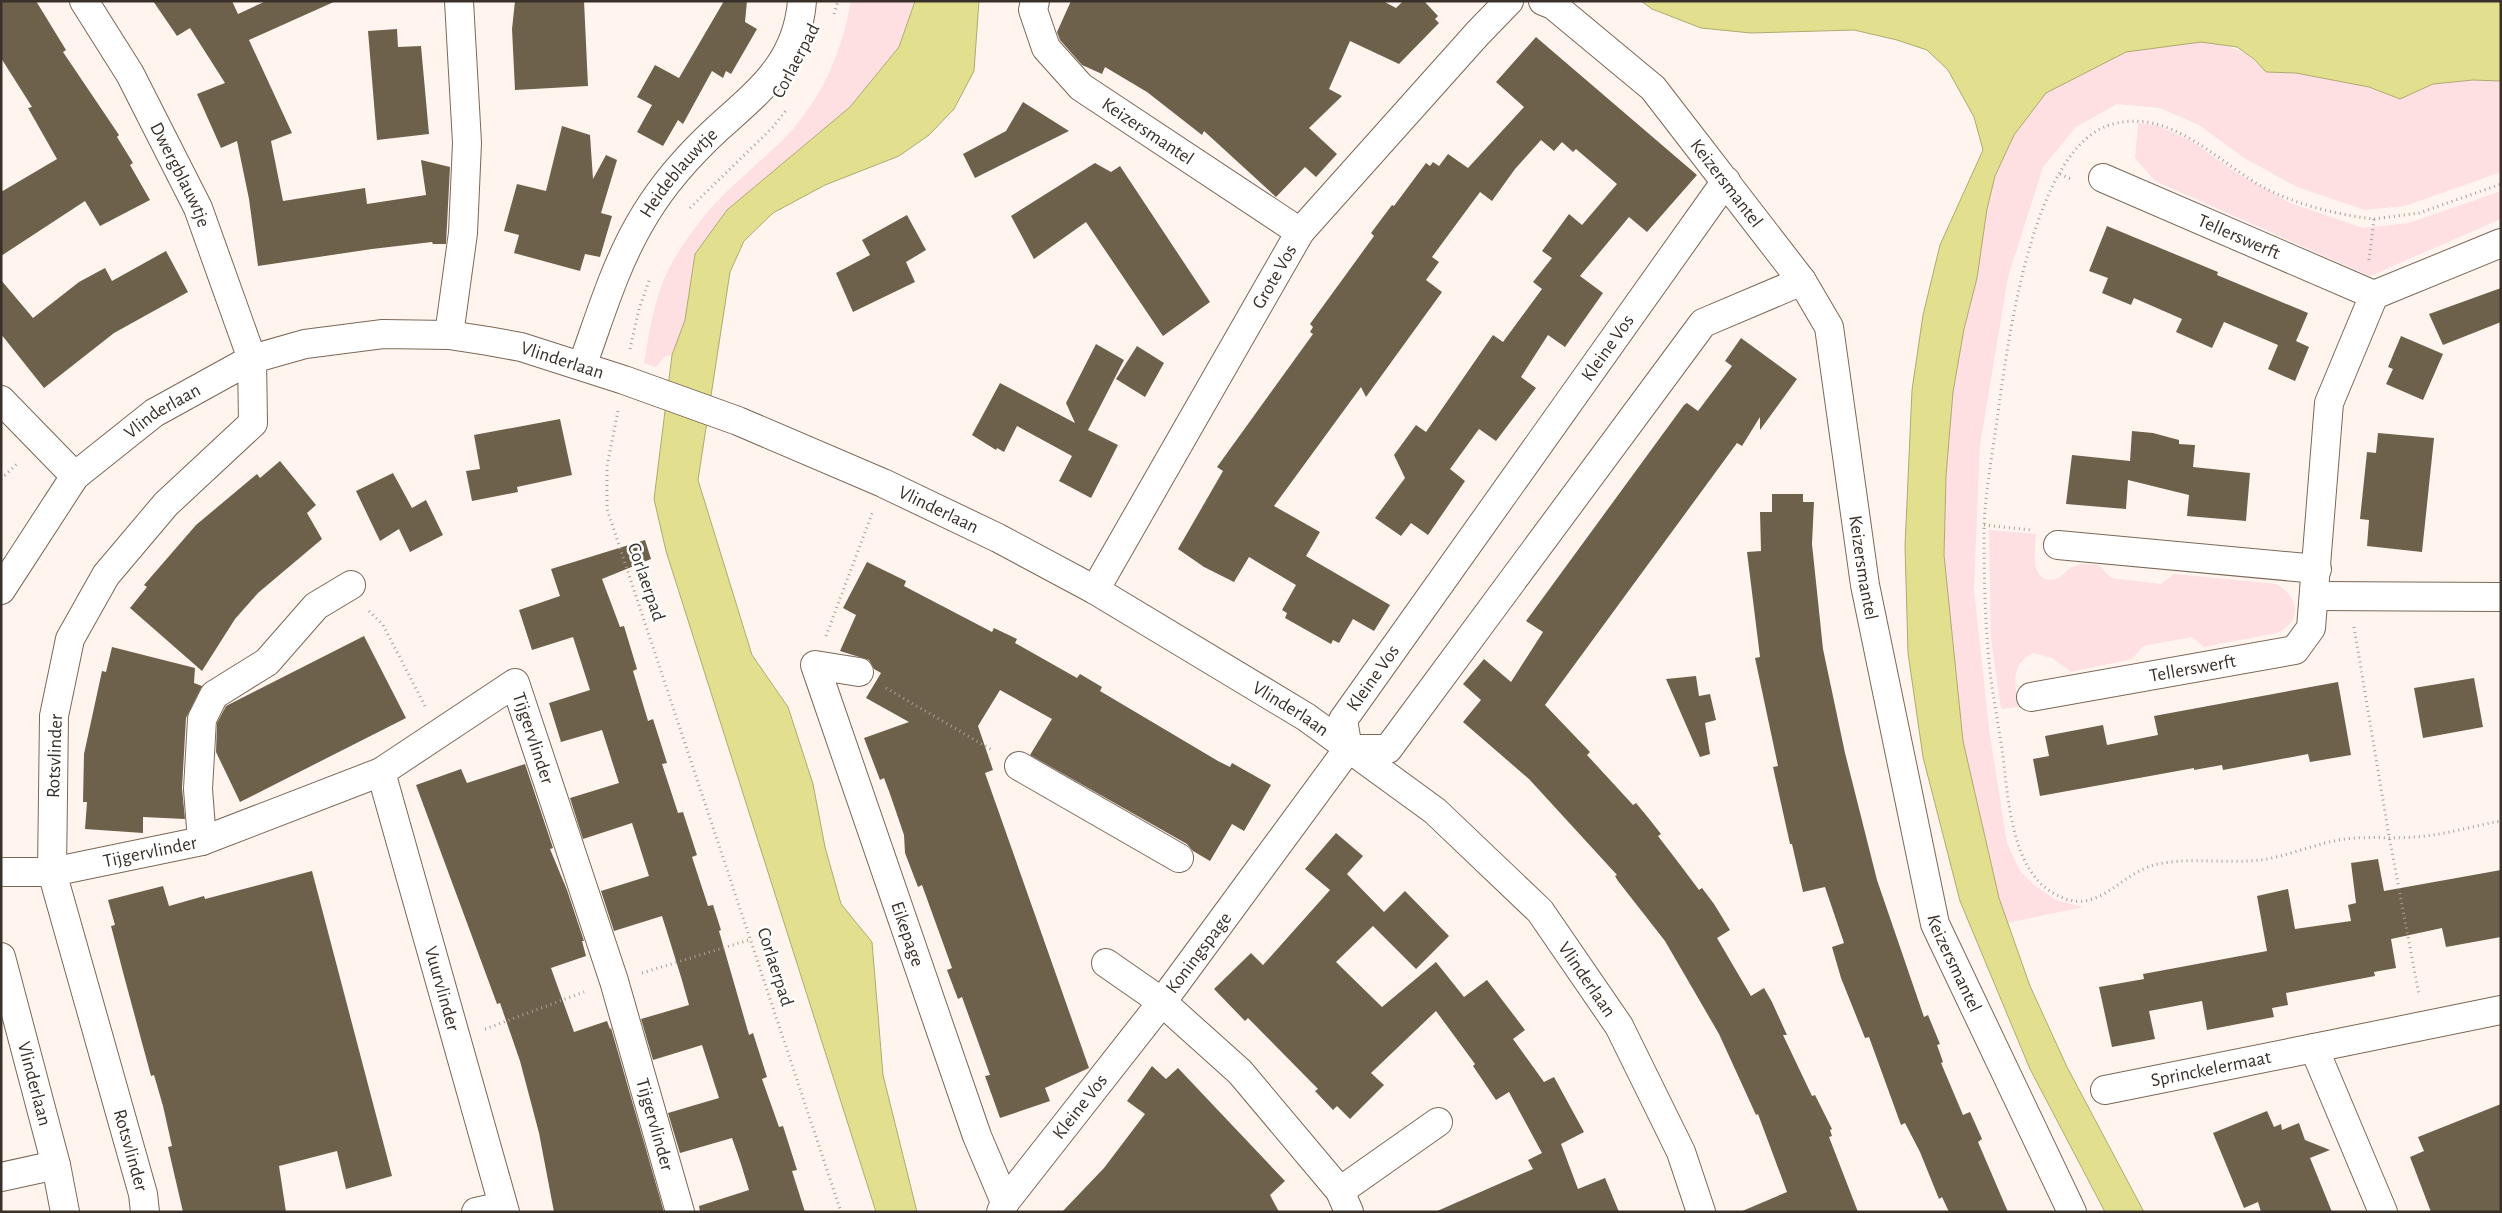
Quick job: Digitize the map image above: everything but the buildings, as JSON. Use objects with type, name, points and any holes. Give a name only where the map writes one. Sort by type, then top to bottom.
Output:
[{"type":"street","name":"Dwergblauwtje","points":[[84,1],[130,74],[198,208],[252,358]]},
{"type":"street","points":[[449,335],[463,233],[467,143],[459,1]]},
{"type":"street","name":"Heideblauwtje","points":[[582,366],[612,279],[646,213],[690,155],[765,87],[782,64],[794,37],[802,1]]},
{"type":"street","name":"Keizersmantel","points":[[1035,1],[1033,10],[1046,48],[1081,87],[1300,232]]},
{"type":"street","name":"Grote Vos","points":[[1094,590],[1300,232],[1478,33],[1509,1]]},
{"type":"street","name":"Keizersmantel","points":[[1543,1],[1553,5],[1653,88],[1802,281],[1829,327],[1865,585],[1935,924],[2072,1212]]},
{"type":"street","name":"Tellerswerft","points":[[2031,697],[2295,650],[2311,628],[2330,403],[2374,295],[2103,178]]},
{"type":"street","name":"Kleine Vos","points":[[1348,749],[1343,720],[1726,182]]},
{"type":"street","points":[[2374,295],[2501,243]]},
{"type":"street","points":[[1348,749],[1388,748],[1702,323],[1802,281]]},
{"type":"street","name":"Vlinderlaan","points":[[1,590],[75,476],[154,413],[252,358],[305,344],[383,334],[449,335],[521,347],[624,380],[738,421],[883,483],[998,538],[1094,590],[1306,716],[1348,749],[1435,811],[1540,912],[1620,1026],[1681,1152],[1701,1212]]},
{"type":"street","name":"Rotsvlinder","points":[[145,1212],[143,1194],[52,872],[54,716],[70,639],[106,575],[166,504],[253,423],[252,358]]},
{"type":"street","points":[[1,400],[75,476]]},
{"type":"street","points":[[2058,545],[2316,569]]},
{"type":"street","points":[[202,841],[198,789],[202,719],[214,695],[267,662],[316,606],[351,584]]},
{"type":"street","points":[[2315,596],[2501,597]]},
{"type":"street","points":[[816,665],[859,672]]},
{"type":"street","name":"Eikepage","points":[[816,665],[1003,1207]]},
{"type":"street","name":"Tijgervlinder","points":[[1,872],[52,872],[202,841],[381,772],[515,683],[614,981],[680,1212]]},
{"type":"street","name":"Koningspage","points":[[1344,1202],[1240,1072],[1162,1002],[1348,749]]},
{"type":"street","points":[[1019,766],[1180,858]]},
{"type":"street","name":"Vuurvlinder","points":[[381,772],[504,1209],[476,1212]]},
{"type":"street","name":"Vlinderlaan","points":[[1,958],[56,1165],[65,1212]]},
{"type":"street","points":[[1106,963],[1162,1002]]},
{"type":"street","name":"Kleine Vos","points":[[1003,1207],[1162,1002]]},
{"type":"street","name":"Sprinckelermaat","points":[[2105,1090],[2501,1010]]},
{"type":"street","points":[[2314,1048],[2383,1212]]},
{"type":"street","points":[[1344,1202],[1438,1122]]},
{"type":"street","points":[[1,1177],[56,1165]]},
{"type":"path","name":"Corlaerpad","points":[[832,20],[838,1]]},
{"type":"path","name":"Corlaerpad","points":[[685,213],[773,127],[791,104]]},
{"type":"path","points":[[2374,219],[2419,213],[2501,184]]},
{"type":"path","name":"Corlaerpad","points":[[652,272],[639,309],[607,466],[607,508],[840,1212]]},
{"type":"path","points":[[816,665],[883,483]]},
{"type":"path","points":[[1984,525],[2040,531],[2058,545]]},
{"type":"path","points":[[351,584],[371,616],[383,625],[438,734]]},
{"type":"path","points":[[2349,597],[2389,836],[2424,1025]]},
{"type":"path","points":[[859,672],[1019,766]]},
{"type":"shaded area","points":[[851,1],[914,1],[899,47],[850,107],[727,211],[695,254],[685,320],[672,355],[664,357],[656,367],[644,363],[657,298],[673,261],[710,209],[772,150],[804,116],[823,85],[837,53]]},
{"type":"shaded area","points":[[915,1],[979,1],[974,71],[954,109],[929,135],[899,156],[825,185],[773,213],[744,241],[730,272],[698,480],[752,655],[788,707],[813,784],[825,847],[841,904],[872,942],[883,1075],[917,1212],[876,1212],[666,551],[654,499],[672,355],[685,320],[695,254],[727,210],[850,107],[899,47]]},
{"type":"shaded area","points":[[1641,1],[2501,1],[2501,81],[2473,80],[2433,84],[2400,99],[2369,87],[2296,73],[2266,72],[2254,59],[2237,47],[2201,42],[2126,52],[2046,93],[2014,135],[1995,176],[1987,209],[1977,278],[1964,329],[1953,392],[1946,476],[1944,555],[1963,741],[1999,898],[2030,986],[2067,1067],[2144,1212],[2105,1212],[2030,1069],[1960,901],[1923,757],[1908,653],[1905,546],[1912,390],[1923,315],[1940,245],[1983,150],[1974,117],[1948,70],[1927,50],[1897,40],[1854,30],[1751,33],[1701,28],[1652,9]]},
{"type":"shaded area","points":[[2201,42],[2230,47],[2244,53],[2251,57],[2266,72],[2296,73],[2369,87],[2400,99],[2433,84],[2473,80],[2501,81],[2501,172],[2405,206],[2365,210],[2297,187],[2244,158],[2199,125],[2160,108],[2117,104],[2076,127],[2043,167],[2008,277],[1980,445],[1974,589],[1989,729],[2007,843],[2020,871],[2034,885],[2056,900],[2083,907],[2007,923],[1999,898],[1963,741],[1944,555],[1946,476],[1953,392],[1964,329],[1977,278],[1987,209],[1995,176],[2014,135],[2046,93],[2126,51]]},
{"type":"shaded area","points":[[2138,123],[2156,125],[2190,140],[2235,172],[2290,203],[2363,228],[2409,223],[2501,191],[2501,219],[2370,276],[2155,181],[2135,158]]},
{"type":"shaded area","points":[[1989,530],[2036,534],[2036,564],[2041,576],[2047,579],[2056,579],[2072,567],[2087,564],[2099,565],[2111,578],[2161,584],[2174,574],[2277,584],[2294,602],[2294,615],[2291,622],[2277,633],[2204,647],[2192,637],[2143,646],[2132,659],[2071,672],[2052,658],[2033,653],[2017,669],[2015,683],[2018,707],[2001,709],[1991,639]]}]
